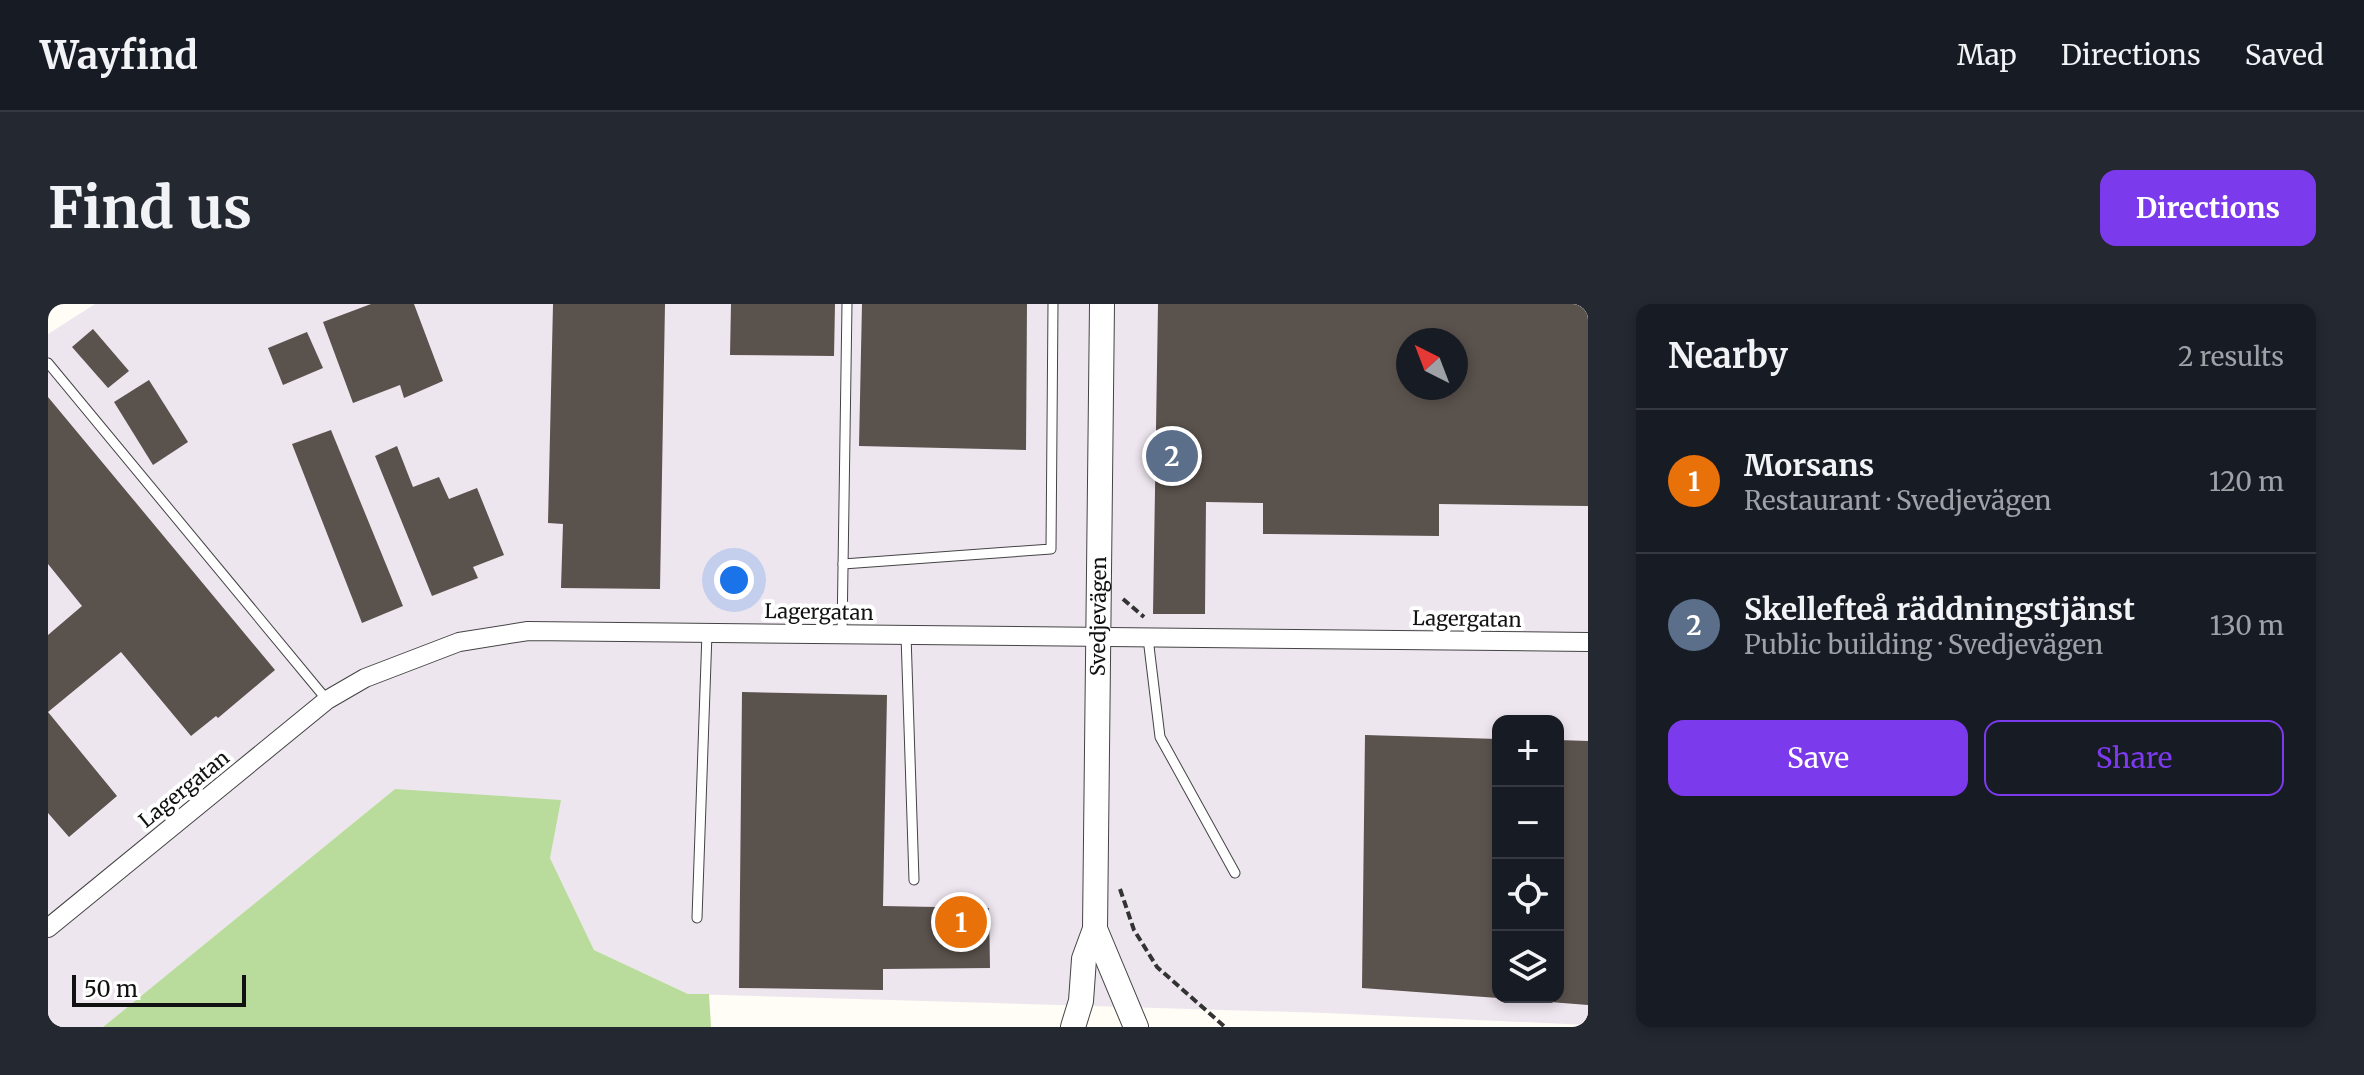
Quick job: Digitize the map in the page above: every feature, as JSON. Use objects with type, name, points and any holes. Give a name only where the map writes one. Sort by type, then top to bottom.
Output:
[{"type":"street","name":"Svedjevägen","points":[[1073,1027],[1081,1001],[1084,959],[1095,929],[1102,304]]},
{"type":"street","name":"Lagergatan","points":[[48,928],[327,700],[365,678],[459,642],[528,631],[1588,642]]},
{"type":"street","name":"Svedjevägen","points":[[1095,929],[1136,1027]]},
{"type":"lane","points":[[842,634],[847,304]]},
{"type":"lane","points":[[843,564],[1051,549],[1053,304]]},
{"type":"lane","points":[[48,363],[327,700]]},
{"type":"lane","points":[[697,918],[707,633]]},
{"type":"lane","points":[[906,635],[914,880]]},
{"type":"lane","points":[[1148,638],[1160,737],[1235,873]]},
{"type":"path","points":[[1123,638],[1128,605]]},
{"type":"path","points":[[1118,884],[1134,930],[1157,967],[1225,1027]]},
{"type":"shaded area","points":[[95,304],[1588,304],[1588,1025],[1326,1013],[688,994],[594,950],[550,858],[395,789],[103,1027],[48,1027],[48,334]]},
{"type":"green space","points":[[395,789],[561,800],[550,858],[594,950],[688,994],[709,994],[711,1027],[103,1027]]},
{"type":"building","points":[[371,304],[414,304],[443,381],[404,398],[400,385],[353,403],[323,322]]},
{"type":"building","points":[[553,304],[665,304],[660,589],[561,588],[563,524],[548,523]]},
{"type":"building","points":[[731,304],[835,304],[834,356],[730,355]]},
{"type":"building","points":[[862,304],[1027,304],[1026,450],[859,446]]},
{"type":"building","points":[[1158,304],[1588,304],[1588,506],[1439,504],[1439,536],[1263,534],[1263,503],[1206,502],[1205,614],[1153,614]]},
{"type":"building","points":[[93,329],[129,371],[108,388],[72,347]]},
{"type":"building","points":[[307,332],[323,368],[283,385],[268,348]]},
{"type":"building","points":[[149,380],[188,442],[153,465],[114,402]]},
{"type":"building","points":[[48,397],[275,670],[218,718],[216,716],[191,736],[121,652],[48,712],[48,635],[82,606],[48,564]]},
{"type":"building","points":[[331,430],[403,606],[362,623],[292,444]]},
{"type":"building","points":[[397,446],[413,487],[439,477],[449,499],[477,488],[504,555],[473,567],[478,578],[432,596],[375,456]]},
{"type":"building","points":[[742,692],[887,695],[883,906],[989,908],[990,968],[883,969],[883,990],[739,988]]},
{"type":"building","points":[[48,712],[117,796],[69,837],[48,813]]},
{"type":"building","points":[[1365,735],[1492,739],[1492,998],[1362,988]]},
{"type":"building","points":[[1564,740],[1588,741],[1588,1005],[1563,1003]]},
{"type":"place","name":"Skellefteå räddningstjänst","points":[[1172,456]]},
{"type":"place","name":"Morsans","points":[[961,922]]}]
